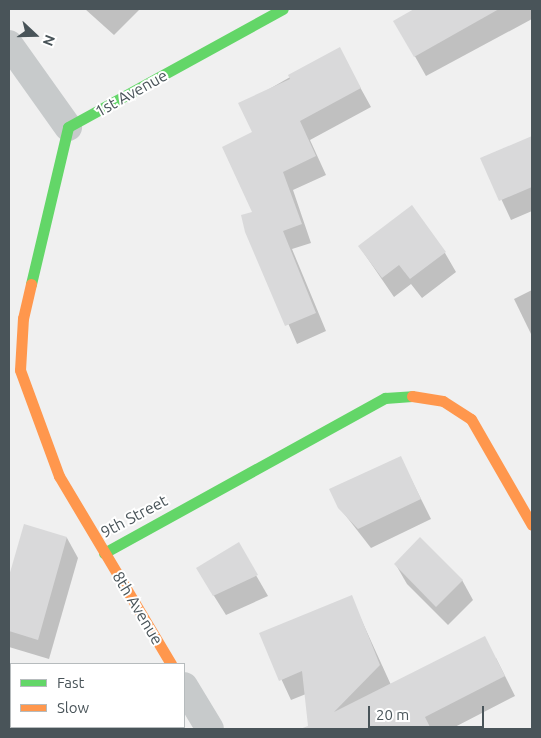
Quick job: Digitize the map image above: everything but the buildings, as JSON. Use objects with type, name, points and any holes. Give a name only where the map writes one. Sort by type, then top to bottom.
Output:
[{"type":"street","name":"1st Avenue","points":[[68,127],[283,9]]},
{"type":"street","points":[[9,44],[68,127]]},
{"type":"street","name":"9th Street","points":[[68,127],[23,318],[20,370],[59,476],[104,552],[384,398],[406,395],[443,401],[471,419],[532,525]]},
{"type":"street","name":"8th Avenue","points":[[104,552],[170,663]]},
{"type":"street","points":[[185,688],[210,729]]},
{"type":"traffic: fast","points":[[31,284],[68,127],[283,9]]},
{"type":"traffic: fast","points":[[104,553],[385,398],[412,396]]},
{"type":"traffic: slow","points":[[31,284],[23,318],[20,370],[59,476],[170,663]]},
{"type":"traffic: slow","points":[[412,396],[443,401],[471,419],[532,525]]}]
